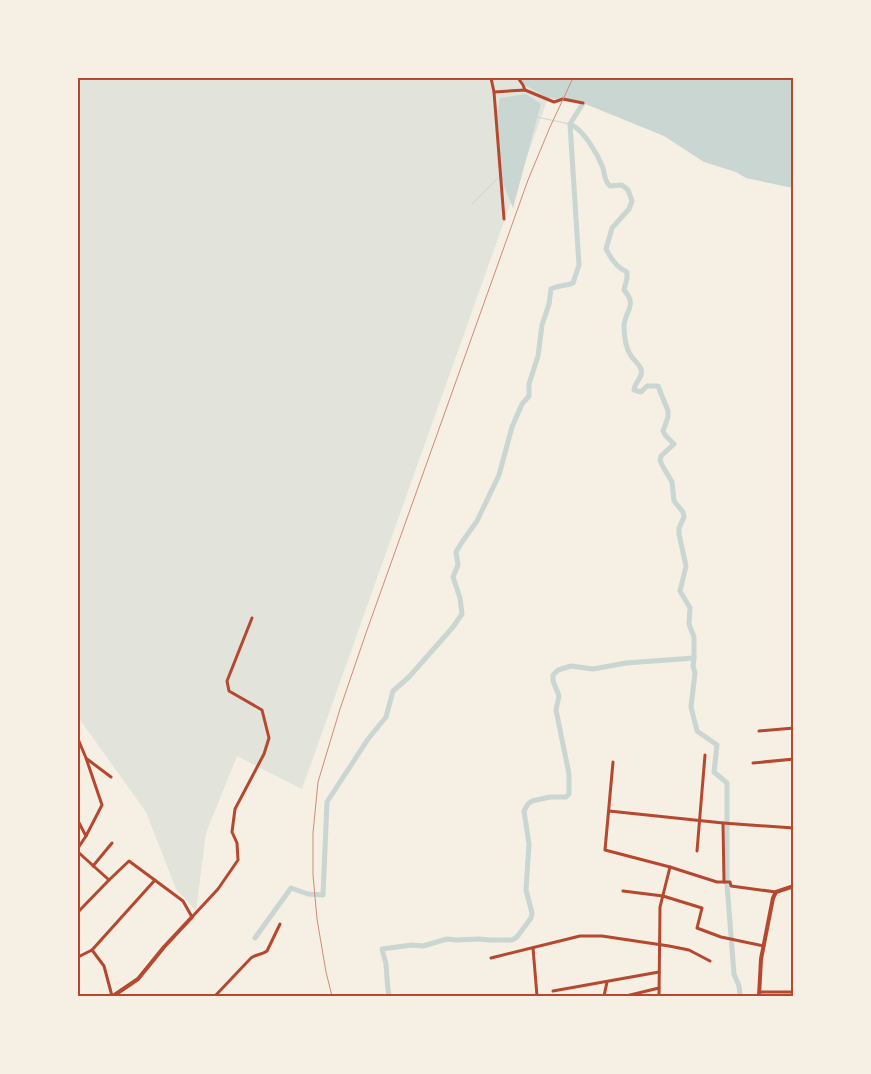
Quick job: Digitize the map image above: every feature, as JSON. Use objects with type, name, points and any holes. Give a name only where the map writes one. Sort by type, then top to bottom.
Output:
[{"type":"street","points":[[491,78],[494,92],[504,219]]},
{"type":"street","points":[[518,78],[523,84],[524,90]]},
{"type":"street","points":[[494,92],[524,90],[554,102],[563,99],[583,103]]},
{"type":"street","points":[[92,950],[104,966],[113,996],[138,980],[164,947],[218,889],[238,860],[237,843],[232,832],[235,809],[264,754],[269,738],[262,710],[229,691],[227,681],[252,618]]},
{"type":"street","points":[[759,731],[794,728]]},
{"type":"street","points":[[78,739],[102,805],[78,848]]},
{"type":"street","points":[[697,851],[705,754]]},
{"type":"street","points":[[86,758],[111,777]]},
{"type":"street","points":[[753,763],[794,759]]},
{"type":"street","points":[[612,762],[606,850],[670,867],[716,882],[730,882],[731,886],[776,892],[794,886]]},
{"type":"street","points":[[608,811],[794,828]]},
{"type":"street","points":[[78,821],[86,836]]},
{"type":"street","points":[[723,823],[724,882]]},
{"type":"street","points":[[93,866],[112,843]]},
{"type":"street","points":[[78,852],[109,880]]},
{"type":"street","points":[[78,912],[129,861],[183,901],[192,917]]},
{"type":"street","points":[[659,996],[660,907],[670,867]]},
{"type":"street","points":[[78,957],[92,950],[155,880]]},
{"type":"street","points":[[623,891],[663,896],[702,908],[697,928],[721,937],[764,946]]},
{"type":"street","points":[[776,892],[773,898],[761,959],[759,994],[794,992]]},
{"type":"street","points":[[215,996],[251,958],[267,950],[280,924]]},
{"type":"street","points":[[491,958],[580,936],[602,936],[689,950],[710,960]]},
{"type":"street","points":[[532,948],[537,996]]},
{"type":"street","points":[[553,991],[659,972]]},
{"type":"street","points":[[604,996],[607,982]]},
{"type":"street","points":[[78,986],[79,996]]},
{"type":"street","points":[[626,996],[659,988]]},
{"type":"shaded area","points":[[78,78],[518,78],[526,86],[548,98],[302,789],[237,756],[206,833],[196,911],[176,889],[146,812],[78,717]]},
{"type":"shaded area","points":[[518,78],[793,78],[793,188],[746,178],[736,172],[704,162],[664,136],[578,101],[548,98],[526,86]]},
{"type":"shaded area","points":[[526,94],[541,104],[513,208],[500,176],[497,115],[500,98]]},
{"type":"waterway","points":[[389,996],[386,964],[382,949],[412,945],[423,946],[447,939],[512,940],[517,937],[531,918],[532,913],[526,890],[529,844],[524,811],[532,801],[550,797],[566,797],[569,794],[569,774],[556,710],[559,696],[553,681],[553,675],[558,670],[571,666],[593,669],[626,663],[694,658],[694,637],[689,624],[690,608],[680,591],[686,566],[679,534],[679,528],[684,517],[683,512],[674,501],[672,482],[660,460],[661,456],[674,444],[663,431],[668,411],[658,386],[647,386],[641,392],[634,390],[642,372],[629,353],[625,337],[624,326],[630,308],[630,300],[624,290],[627,272],[615,263],[606,249],[612,228],[629,209],[632,201],[628,190],[622,185],[610,186],[608,184],[594,150],[585,137],[570,124],[585,100]]},
{"type":"waterway","points":[[537,117],[570,124]]},
{"type":"waterway","points":[[255,938],[291,888],[308,894],[323,895],[327,802],[368,739],[386,717],[393,691],[409,677],[462,614],[460,598],[453,577],[458,565],[456,552],[477,521],[499,475],[512,427],[522,404],[529,396],[529,384],[538,356],[542,325],[549,304],[551,289],[573,283],[579,265],[570,124]]},
{"type":"waterway","points":[[472,204],[500,176]]},
{"type":"waterway","points":[[694,658],[693,666],[695,673],[691,707],[697,731],[717,745],[714,772],[727,783],[727,885],[734,974],[739,986],[740,996]]},
{"type":"railway","points":[[332,996],[317,919],[313,875],[313,833],[318,782],[366,633],[528,180],[573,78]]}]
